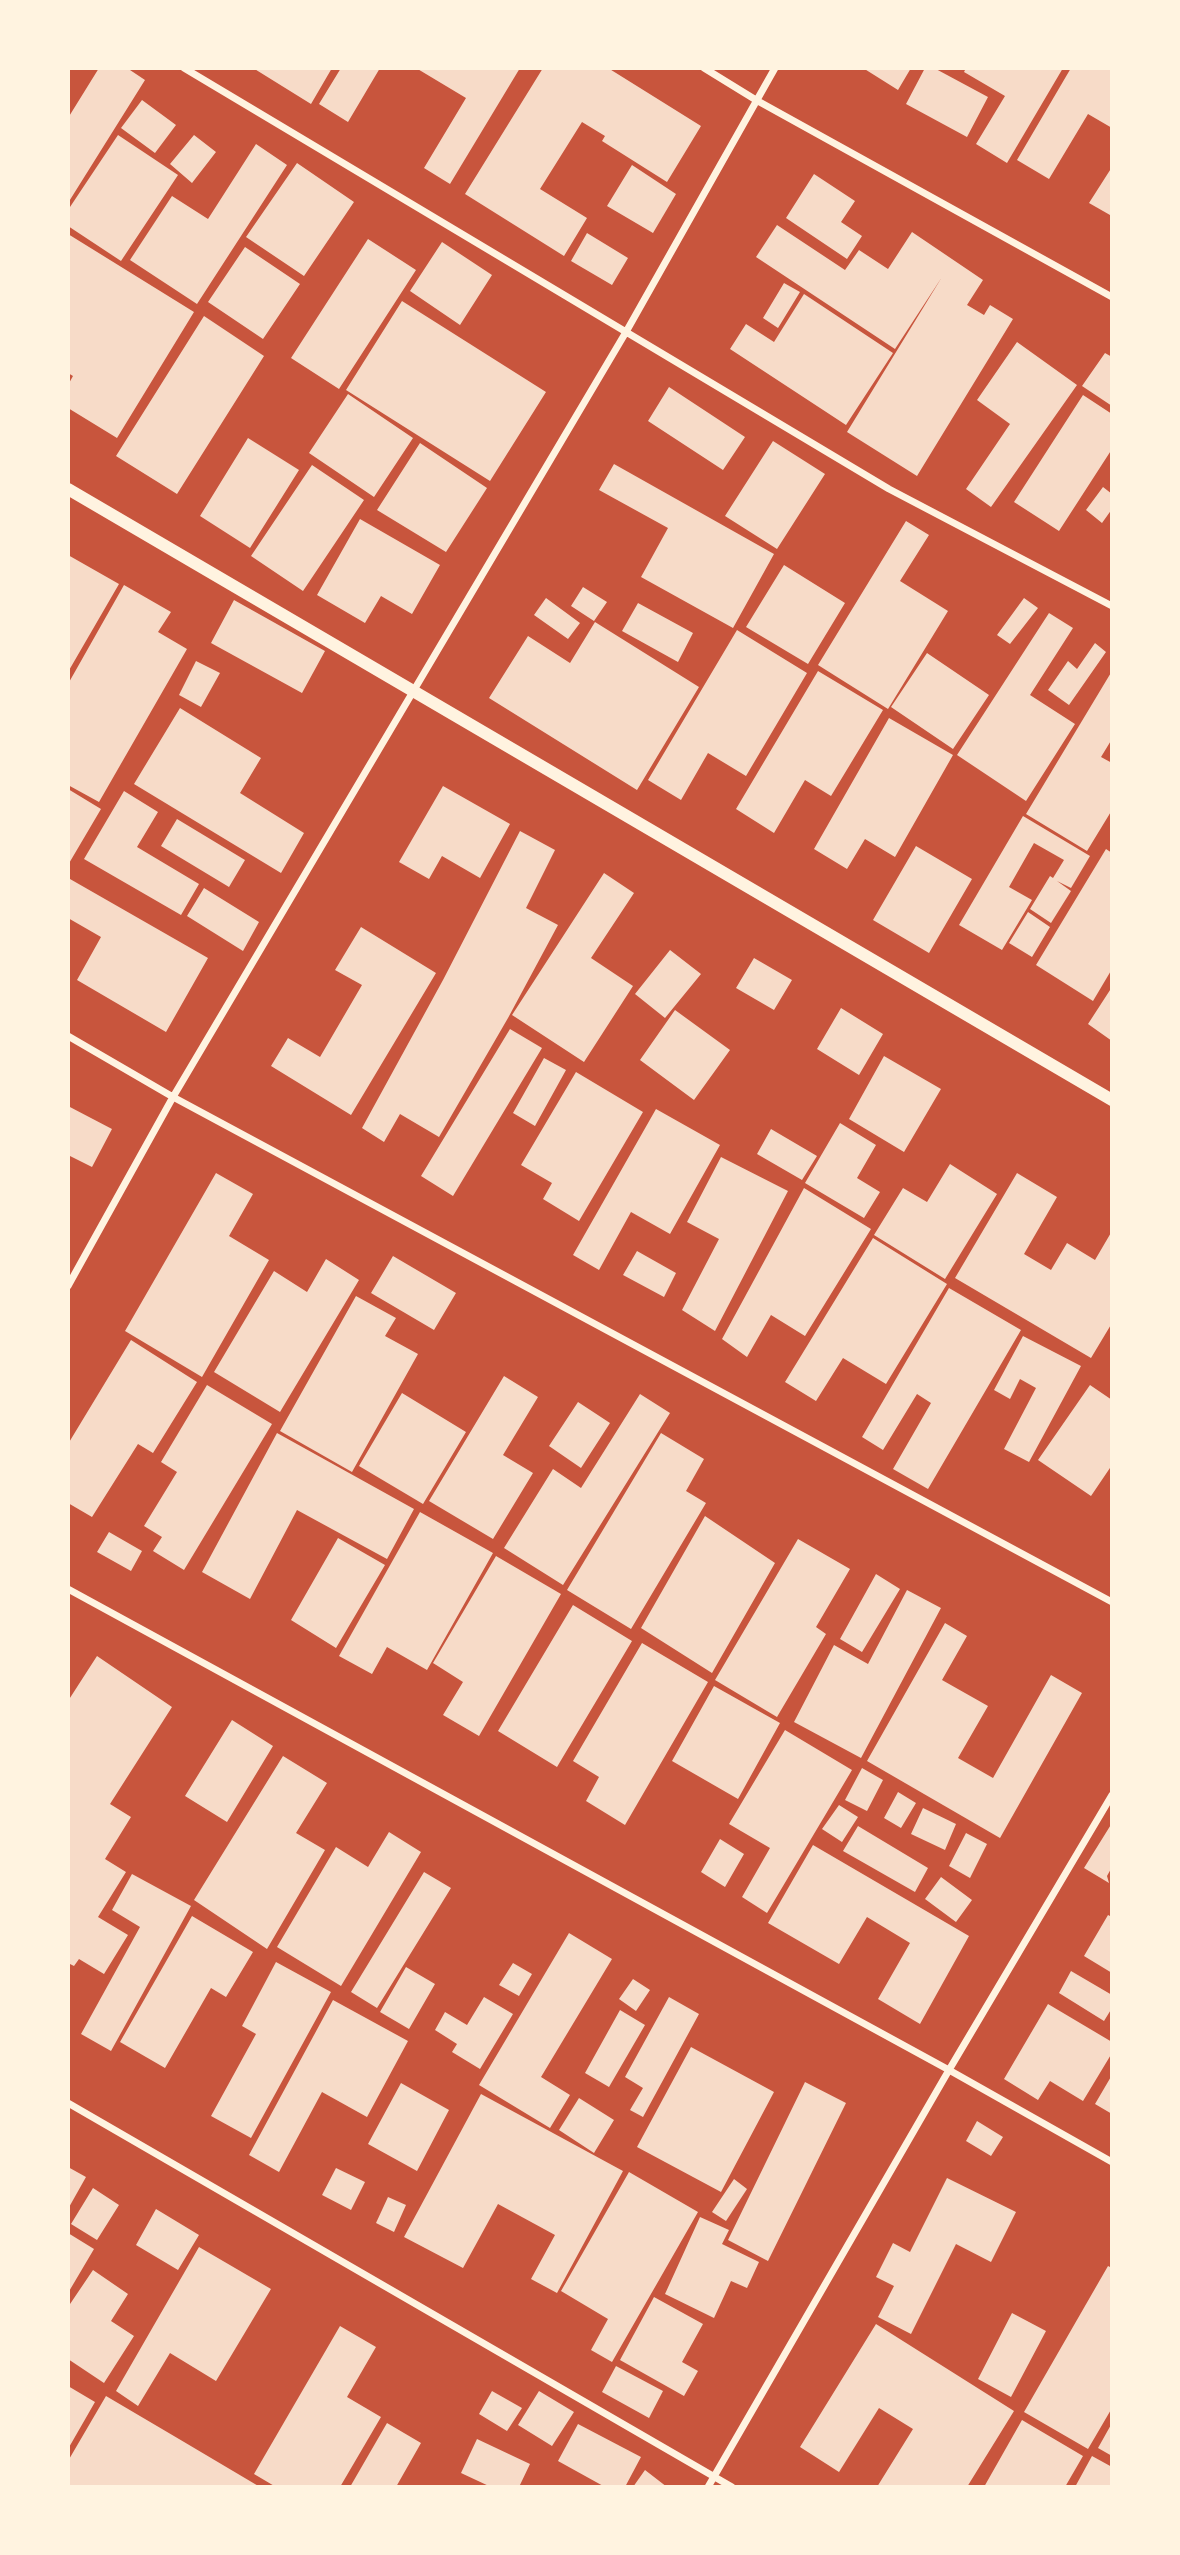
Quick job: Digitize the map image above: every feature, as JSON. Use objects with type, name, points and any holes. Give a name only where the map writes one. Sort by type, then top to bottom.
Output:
[{"type":"street","points":[[184,68],[889,489],[1112,606]]},
{"type":"street","points":[[704,68],[756,100],[1112,298]]},
{"type":"street","points":[[68,1286],[173,1097],[626,332],[775,68]]},
{"type":"street","points":[[68,489],[1112,1100]]},
{"type":"street","points":[[68,1036],[173,1097],[1112,1602]]},
{"type":"street","points":[[68,1589],[949,2070],[1112,2162]]},
{"type":"street","points":[[708,2487],[949,2070],[1112,1795]]},
{"type":"street","points":[[68,2103],[732,2487]]},
{"type":"building","points":[[99,68],[127,68],[145,80],[68,203],[68,118]]},
{"type":"building","points":[[253,68],[332,68],[311,104]]},
{"type":"building","points":[[341,68],[380,68],[348,122],[319,104]]},
{"type":"building","points":[[416,68],[520,68],[450,184],[424,168],[466,98]]},
{"type":"building","points":[[543,68],[608,68],[701,126],[667,182],[602,141],[605,136],[582,122],[540,189],[587,218],[564,256],[465,194]]},
{"type":"building","points":[[863,68],[911,68],[898,90]]},
{"type":"building","points":[[925,68],[934,68],[988,97],[967,137],[906,104]]},
{"type":"building","points":[[966,68],[1063,68],[1007,163],[976,144],[1005,96],[964,72]]},
{"type":"building","points":[[1071,68],[1112,68],[1112,128],[1088,114],[1049,179],[1017,160]]},
{"type":"building","points":[[142,100],[176,125],[155,153],[121,128]]},
{"type":"building","points":[[118,135],[178,175],[121,261],[68,226],[68,210]]},
{"type":"building","points":[[194,135],[216,152],[192,183],[170,164]]},
{"type":"building","points":[[256,144],[287,165],[197,304],[130,260],[172,196],[208,219]]},
{"type":"building","points":[[297,163],[354,202],[304,276],[246,237]]},
{"type":"building","points":[[632,165],[676,194],[653,233],[607,206]]},
{"type":"building","points":[[1112,167],[1112,212],[1110,215],[1089,203]]},
{"type":"building","points":[[814,174],[855,201],[841,222],[862,236],[847,259],[786,218]]},
{"type":"building","points":[[777,225],[845,270],[859,250],[888,269],[912,232],[983,280],[967,305],[984,315],[990,305],[1013,319],[917,476],[847,432],[942,277],[895,349],[756,257]]},
{"type":"building","points":[[587,233],[628,258],[612,285],[571,261]]},
{"type":"building","points":[[68,234],[194,312],[117,438],[68,408],[68,385],[73,376],[68,373]]},
{"type":"building","points":[[368,239],[416,270],[339,389],[291,358]]},
{"type":"building","points":[[442,242],[492,275],[460,325],[410,291]]},
{"type":"building","points":[[245,247],[300,284],[263,339],[208,302]]},
{"type":"building","points":[[784,283],[800,292],[778,328],[763,318]]},
{"type":"building","points":[[804,294],[893,353],[846,425],[730,349],[746,324],[774,342]]},
{"type":"building","points":[[402,301],[546,392],[490,481],[346,390]]},
{"type":"building","points":[[204,316],[264,356],[177,494],[116,456]]},
{"type":"building","points":[[1017,342],[1077,385],[991,507],[966,489],[1010,424],[977,400]]},
{"type":"building","points":[[1105,353],[1112,357],[1112,406],[1082,386]]},
{"type":"building","points":[[669,387],[745,437],[723,470],[648,421]]},
{"type":"building","points":[[348,394],[413,438],[374,497],[309,453]]},
{"type":"building","points":[[1083,395],[1112,414],[1112,449],[1059,531],[1014,502]]},
{"type":"building","points":[[248,438],[299,470],[250,548],[200,516]]},
{"type":"building","points":[[773,441],[825,474],[777,549],[725,516]]},
{"type":"building","points":[[420,443],[487,488],[446,552],[377,510]]},
{"type":"building","points":[[614,464],[774,554],[733,628],[641,577],[668,528],[599,490]]},
{"type":"building","points":[[312,465],[364,500],[303,591],[251,556]]},
{"type":"building","points":[[1103,487],[1112,494],[1112,509],[1102,523],[1086,510]]},
{"type":"building","points":[[360,519],[440,565],[412,614],[381,596],[365,623],[317,595]]},
{"type":"building","points":[[906,521],[929,535],[900,581],[948,611],[888,709],[818,665]]},
{"type":"building","points":[[68,555],[119,584],[68,672]]},
{"type":"building","points":[[784,565],[845,603],[808,664],[746,627]]},
{"type":"building","points":[[124,585],[171,612],[158,632],[187,649],[99,802],[68,785],[68,684]]},
{"type":"building","points":[[583,587],[607,602],[594,621],[571,606]]},
{"type":"building","points":[[546,598],[580,623],[568,639],[534,615]]},
{"type":"building","points":[[1024,598],[1038,608],[1010,644],[997,635]]},
{"type":"building","points":[[234,600],[325,651],[302,693],[211,643]]},
{"type":"building","points":[[638,603],[693,633],[678,662],[622,631]]},
{"type":"building","points":[[1049,613],[1073,628],[1030,695],[1075,724],[1026,801],[957,755]]},
{"type":"building","points":[[595,622],[699,687],[637,790],[489,698],[528,636],[570,663]]},
{"type":"building","points":[[737,630],[807,673],[746,776],[708,753],[681,800],[648,780]]},
{"type":"building","points":[[1095,643],[1106,652],[1069,705],[1048,690],[1068,661],[1077,669]]},
{"type":"building","points":[[927,653],[989,695],[953,749],[891,707]]},
{"type":"building","points":[[196,661],[220,673],[201,707],[179,695]]},
{"type":"building","points":[[818,671],[883,710],[831,796],[805,780],[774,833],[736,809]]},
{"type":"building","points":[[1112,671],[1112,739],[1101,757],[1112,763],[1112,810],[1087,851],[1026,814]]},
{"type":"building","points":[[180,708],[261,758],[240,793],[304,833],[281,873],[134,784]]},
{"type":"building","points":[[889,718],[953,755],[895,857],[865,839],[847,869],[814,849]]},
{"type":"building","points":[[443,786],[510,824],[480,878],[442,856],[429,879],[399,862]]},
{"type":"building","points":[[68,789],[101,809],[68,865]]},
{"type":"building","points":[[124,791],[158,812],[137,847],[199,884],[181,915],[84,859]]},
{"type":"building","points":[[1023,816],[1090,856],[1071,888],[1057,881],[1071,891],[1051,923],[1030,909],[1050,876],[1053,878],[1064,860],[1034,843],[1009,887],[1032,900],[1002,950],[959,925]]},
{"type":"building","points":[[177,819],[245,860],[229,887],[161,846]]},
{"type":"building","points":[[520,831],[555,850],[526,908],[558,925],[439,1137],[400,1114],[384,1142],[362,1128]]},
{"type":"building","points":[[916,846],[972,879],[929,953],[873,920]]},
{"type":"building","points":[[1106,849],[1112,853],[1112,969],[1093,1001],[1036,965]]},
{"type":"building","points":[[604,873],[634,893],[591,958],[633,986],[584,1062],[512,1015]]},
{"type":"building","points":[[70,879],[208,958],[166,1032],[77,980],[101,937],[68,918]]},
{"type":"building","points":[[204,888],[259,922],[243,951],[187,916]]},
{"type":"building","points":[[1028,912],[1050,927],[1032,957],[1009,943]]},
{"type":"building","points":[[361,927],[436,973],[351,1115],[271,1066],[288,1038],[320,1057],[362,985],[335,970]]},
{"type":"building","points":[[670,950],[701,974],[665,1018],[635,994]]},
{"type":"building","points":[[754,958],[792,980],[774,1010],[736,988]]},
{"type":"building","points":[[1112,987],[1112,1041],[1088,1024]]},
{"type":"building","points":[[841,1008],[883,1034],[859,1075],[817,1049]]},
{"type":"building","points":[[675,1010],[730,1050],[694,1100],[640,1060]]},
{"type":"building","points":[[510,1029],[542,1048],[453,1196],[421,1176]]},
{"type":"building","points":[[884,1056],[941,1089],[904,1152],[849,1119]]},
{"type":"building","points":[[544,1058],[566,1070],[535,1126],[513,1113]]},
{"type":"building","points":[[576,1072],[643,1112],[579,1221],[543,1199],[552,1183],[521,1165]]},
{"type":"building","points":[[68,1106],[112,1129],[92,1167],[68,1155]]},
{"type":"building","points":[[656,1109],[720,1145],[670,1234],[631,1212],[599,1270],[573,1255]]},
{"type":"building","points":[[840,1123],[876,1145],[857,1178],[880,1192],[864,1218],[805,1183]]},
{"type":"building","points":[[771,1129],[817,1156],[802,1180],[757,1154]]},
{"type":"building","points":[[721,1157],[788,1191],[715,1331],[682,1310],[719,1239],[687,1222]]},
{"type":"building","points":[[950,1164],[997,1194],[945,1279],[874,1235],[903,1188],[927,1202]]},
{"type":"building","points":[[216,1173],[253,1194],[229,1236],[269,1260],[202,1377],[125,1331]]},
{"type":"building","points":[[1017,1173],[1057,1197],[1024,1254],[1051,1270],[1067,1243],[1095,1260],[1112,1231],[1112,1323],[1091,1358],[955,1278]]},
{"type":"building","points":[[804,1188],[871,1229],[805,1336],[771,1315],[747,1357],[722,1339]]},
{"type":"building","points":[[873,1238],[947,1284],[886,1384],[843,1358],[816,1401],[785,1382]]},
{"type":"building","points":[[637,1251],[676,1273],[664,1297],[623,1275]]},
{"type":"building","points":[[393,1256],[456,1293],[434,1330],[371,1293]]},
{"type":"building","points":[[326,1259],[359,1280],[280,1412],[214,1372],[274,1271],[307,1292]]},
{"type":"building","points":[[949,1288],[1021,1330],[928,1489],[893,1469],[931,1403],[917,1394],[883,1450],[862,1437]]},
{"type":"building","points":[[356,1296],[396,1318],[385,1336],[418,1354],[352,1472],[280,1431]]},
{"type":"building","points":[[1023,1336],[1081,1366],[1029,1462],[1004,1449],[1036,1388],[1020,1379],[1010,1399],[994,1390]]},
{"type":"building","points":[[131,1340],[197,1382],[153,1453],[138,1444],[92,1517],[68,1503],[68,1444]]},
{"type":"building","points":[[504,1376],[538,1397],[503,1455],[533,1473],[493,1539],[429,1501]]},
{"type":"building","points":[[207,1385],[272,1424],[184,1570],[153,1551],[162,1537],[144,1526],[177,1472],[161,1462]]},
{"type":"building","points":[[1090,1385],[1112,1400],[1112,1465],[1091,1496],[1038,1460]]},
{"type":"building","points":[[402,1393],[466,1432],[423,1504],[359,1466]]},
{"type":"building","points":[[640,1394],[670,1413],[563,1585],[504,1548],[553,1469],[581,1488]]},
{"type":"building","points":[[578,1402],[610,1423],[581,1468],[549,1446]]},
{"type":"building","points":[[277,1433],[414,1509],[387,1559],[297,1510],[250,1599],[202,1572]]},
{"type":"building","points":[[661,1433],[704,1459],[686,1491],[706,1503],[631,1629],[567,1590]]},
{"type":"building","points":[[420,1512],[493,1553],[427,1670],[387,1647],[372,1674],[339,1656]]},
{"type":"building","points":[[705,1516],[775,1563],[712,1673],[641,1628]]},
{"type":"building","points":[[109,1532],[142,1551],[131,1571],[97,1552]]},
{"type":"building","points":[[338,1538],[385,1565],[336,1648],[291,1620]]},
{"type":"building","points":[[798,1539],[850,1569],[816,1627],[826,1634],[777,1717],[715,1680]]},
{"type":"building","points":[[496,1556],[561,1594],[479,1736],[443,1715],[463,1682],[433,1663]]},
{"type":"building","points":[[876,1574],[900,1589],[862,1652],[840,1639]]},
{"type":"building","points":[[907,1590],[941,1608],[861,1758],[794,1722],[834,1645],[868,1664]]},
{"type":"building","points":[[573,1605],[632,1641],[557,1767],[498,1731]]},
{"type":"building","points":[[945,1623],[967,1636],[942,1680],[988,1706],[958,1758],[993,1778],[1051,1675],[1082,1693],[1000,1838],[867,1761]]},
{"type":"building","points":[[642,1643],[708,1682],[625,1825],[586,1801],[599,1777],[573,1761]]},
{"type":"building","points":[[97,1656],[172,1707],[110,1804],[131,1817],[105,1859],[126,1872],[98,1917],[128,1935],[104,1974],[79,1959],[74,1966],[68,1963],[68,1701]]},
{"type":"building","points":[[714,1686],[780,1723],[738,1799],[672,1761]]},
{"type":"building","points":[[232,1720],[273,1746],[227,1822],[185,1796]]},
{"type":"building","points":[[785,1730],[852,1770],[767,1913],[742,1897],[770,1848],[729,1824]]},
{"type":"building","points":[[283,1756],[327,1783],[296,1833],[325,1850],[267,1949],[194,1900]]},
{"type":"building","points":[[862,1768],[883,1780],[867,1811],[845,1800]]},
{"type":"building","points":[[898,1792],[916,1803],[901,1828],[884,1818]]},
{"type":"building","points":[[839,1805],[858,1817],[842,1842],[822,1829]]},
{"type":"building","points":[[923,1808],[956,1824],[945,1850],[911,1834]]},
{"type":"building","points":[[1112,1823],[1112,1867],[1107,1876],[1109,1883],[1084,1868]]},
{"type":"building","points":[[858,1826],[928,1868],[915,1892],[843,1851]]},
{"type":"building","points":[[389,1832],[421,1852],[341,1986],[277,1947],[336,1847],[368,1867]]},
{"type":"building","points":[[966,1833],[987,1844],[970,1878],[949,1866]]},
{"type":"building","points":[[720,1839],[744,1854],[725,1887],[701,1872]]},
{"type":"building","points":[[813,1845],[969,1936],[920,2024],[878,1999],[910,1943],[867,1917],[839,1964],[768,1923]]},
{"type":"building","points":[[424,1872],[451,1888],[377,2008],[351,1992]]},
{"type":"building","points":[[132,1874],[191,1906],[111,2051],[81,2034],[140,1927],[112,1910]]},
{"type":"building","points":[[941,1877],[972,1900],[956,1922],[925,1899]]},
{"type":"building","points":[[1108,1915],[1112,1917],[1112,1973],[1084,1956]]},
{"type":"building","points":[[192,1916],[253,1952],[226,1997],[211,1988],[165,2068],[120,2042]]},
{"type":"building","points":[[569,1933],[612,1959],[541,2077],[570,2095],[550,2128],[479,2085]]},
{"type":"building","points":[[276,1962],[331,1992],[251,2138],[211,2116],[256,2034],[242,2026]]},
{"type":"building","points":[[513,1963],[532,1974],[519,1996],[499,1985]]},
{"type":"building","points":[[406,1967],[435,1984],[409,2029],[380,2012]]},
{"type":"building","points":[[1071,1971],[1112,1995],[1112,2008],[1104,2021],[1059,1993]]},
{"type":"building","points":[[633,1979],[650,1990],[636,2011],[619,1999]]},
{"type":"building","points":[[484,1997],[513,2014],[480,2069],[452,2052],[457,2044],[435,2030],[445,2012],[467,2025]]},
{"type":"building","points":[[669,1997],[699,2014],[643,2117],[630,2110],[643,2088],[625,2077]]},
{"type":"building","points":[[333,2000],[408,2041],[367,2117],[322,2092],[279,2172],[249,2155]]},
{"type":"building","points":[[1048,2004],[1112,2042],[1112,2053],[1083,2101],[1050,2081],[1038,2100],[1004,2079]]},
{"type":"building","points":[[620,2010],[645,2025],[609,2087],[585,2073]]},
{"type":"building","points":[[691,2047],[774,2092],[721,2192],[637,2147]]},
{"type":"building","points":[[1112,2075],[1112,2114],[1095,2104]]},
{"type":"building","points":[[805,2082],[846,2103],[768,2261],[728,2240]]},
{"type":"building","points":[[401,2083],[449,2110],[417,2171],[368,2144]]},
{"type":"building","points":[[481,2094],[623,2171],[557,2293],[531,2279],[555,2235],[498,2204],[463,2268],[404,2237]]},
{"type":"building","points":[[579,2098],[614,2120],[594,2153],[559,2130]]},
{"type":"building","points":[[977,2121],[1003,2137],[991,2156],[966,2141]]},
{"type":"building","points":[[68,2167],[86,2177],[68,2209]]},
{"type":"building","points":[[336,2168],[365,2182],[351,2210],[322,2195]]},
{"type":"building","points":[[629,2172],[698,2212],[612,2362],[591,2350],[608,2319],[561,2291]]},
{"type":"building","points":[[947,2178],[1016,2212],[991,2262],[956,2244],[911,2334],[878,2317],[894,2286],[876,2277],[893,2243],[910,2252]]},
{"type":"building","points":[[734,2179],[747,2189],[726,2221],[712,2212]]},
{"type":"building","points":[[93,2188],[119,2205],[97,2240],[71,2224]]},
{"type":"building","points":[[388,2197],[406,2205],[394,2232],[376,2223]]},
{"type":"building","points":[[156,2209],[199,2235],[178,2270],[136,2245]]},
{"type":"building","points":[[700,2217],[729,2230],[722,2244],[759,2262],[747,2288],[731,2281],[714,2318],[665,2294]]},
{"type":"building","points":[[68,2233],[94,2249],[68,2293]]},
{"type":"building","points":[[199,2247],[271,2289],[216,2381],[170,2353],[138,2406],[116,2391]]},
{"type":"building","points":[[1108,2266],[1112,2268],[1112,2408],[1088,2449],[1024,2412]]},
{"type":"building","points":[[93,2270],[128,2294],[111,2321],[134,2336],[104,2383],[68,2359],[68,2307]]},
{"type":"building","points":[[654,2297],[703,2324],[682,2362],[698,2371],[684,2396],[620,2360]]},
{"type":"building","points":[[1012,2313],[1046,2331],[1011,2397],[978,2379]]},
{"type":"building","points":[[876,2324],[1014,2411],[967,2487],[877,2487],[913,2429],[879,2408],[839,2472],[800,2447]]},
{"type":"building","points":[[340,2326],[376,2347],[347,2397],[381,2417],[340,2487],[276,2487],[254,2474]]},
{"type":"building","points":[[616,2366],[663,2391],[649,2418],[602,2392]]},
{"type":"building","points":[[68,2386],[95,2402],[68,2449]]},
{"type":"building","points":[[492,2391],[522,2408],[507,2431],[479,2414]]},
{"type":"building","points":[[539,2391],[574,2412],[552,2446],[518,2425]]},
{"type":"building","points":[[106,2396],[260,2487],[68,2487],[68,2461]]},
{"type":"building","points":[[1022,2420],[1083,2456],[1065,2487],[984,2487]]},
{"type":"building","points":[[387,2423],[421,2443],[396,2487],[350,2487]]},
{"type":"building","points":[[1112,2423],[1112,2456],[1098,2448]]},
{"type":"building","points":[[578,2424],[641,2457],[625,2487],[605,2487],[558,2461]]},
{"type":"building","points":[[477,2439],[530,2464],[519,2487],[491,2487],[461,2473]]},
{"type":"building","points":[[1092,2456],[1112,2467],[1112,2487],[1075,2487]]},
{"type":"building","points":[[645,2470],[667,2487],[633,2487]]}]
